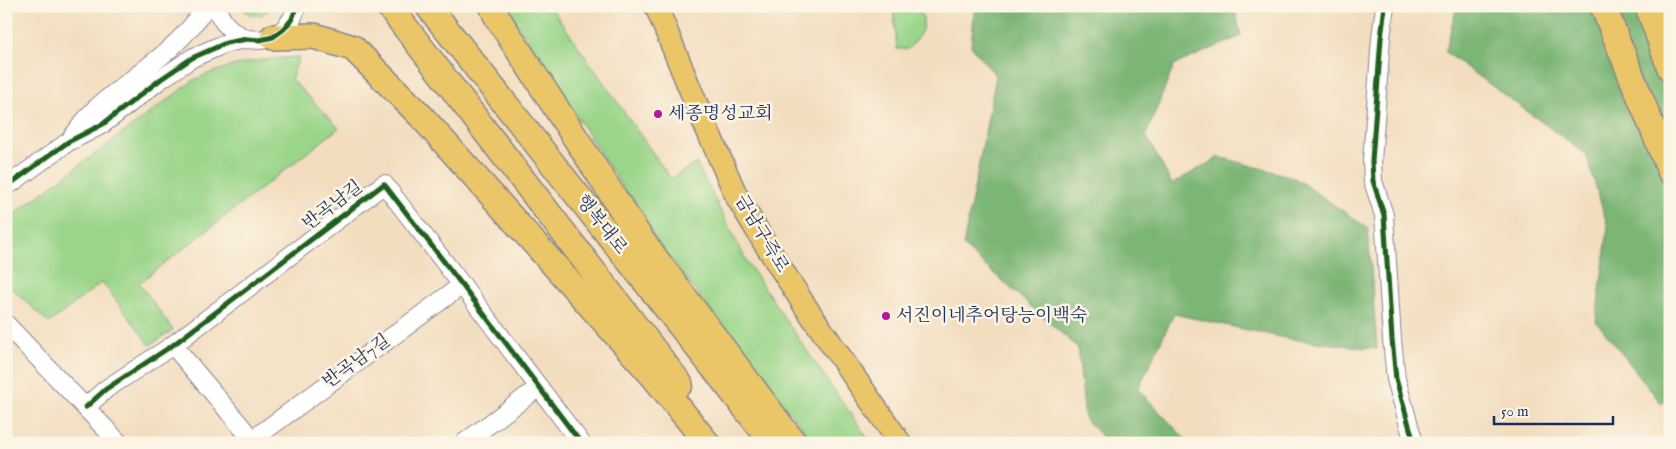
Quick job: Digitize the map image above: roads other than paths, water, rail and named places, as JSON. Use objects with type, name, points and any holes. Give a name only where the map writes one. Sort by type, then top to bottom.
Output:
[{"type":"highway","name":"행복대로","points":[[389,6],[725,443]]},
{"type":"highway","name":"행복대로","points":[[428,6],[773,443]]},
{"type":"highway","points":[[492,6],[497,17],[643,242],[794,443]]},
{"type":"highway","points":[[1603,6],[1670,171]]},
{"type":"highway","points":[[1648,6],[1670,68]]},
{"type":"highway","points":[[273,37],[314,36],[353,48],[421,116],[654,377],[707,443]]},
{"type":"main road","name":"금남구즉로","points":[[656,6],[696,105],[736,195],[805,306],[900,443]]},
{"type":"street","points":[[68,142],[94,110],[181,37],[206,6]]},
{"type":"street","points":[[217,6],[218,13],[224,24],[234,34],[247,39]]},
{"type":"street","points":[[6,188],[68,142],[103,124],[161,79],[192,58],[226,43],[273,37],[284,29],[292,19],[297,6]]},
{"type":"street","points":[[1385,6],[1372,161],[1373,181],[1384,214],[1396,379],[1414,443]]},
{"type":"street","name":"반곡남길","points":[[86,407],[106,389],[173,345],[384,184],[581,443]]},
{"type":"street","name":"반곡남7길","points":[[253,441],[462,285]]},
{"type":"street","points":[[6,324],[119,443]]},
{"type":"street","points":[[173,345],[253,441]]},
{"type":"street","points":[[464,443],[539,387]]},
{"type":"place","name":"세종명성교회","points":[[658,114]]},
{"type":"place","name":"서진이네추어탕능이백숙","points":[[886,316]]}]
